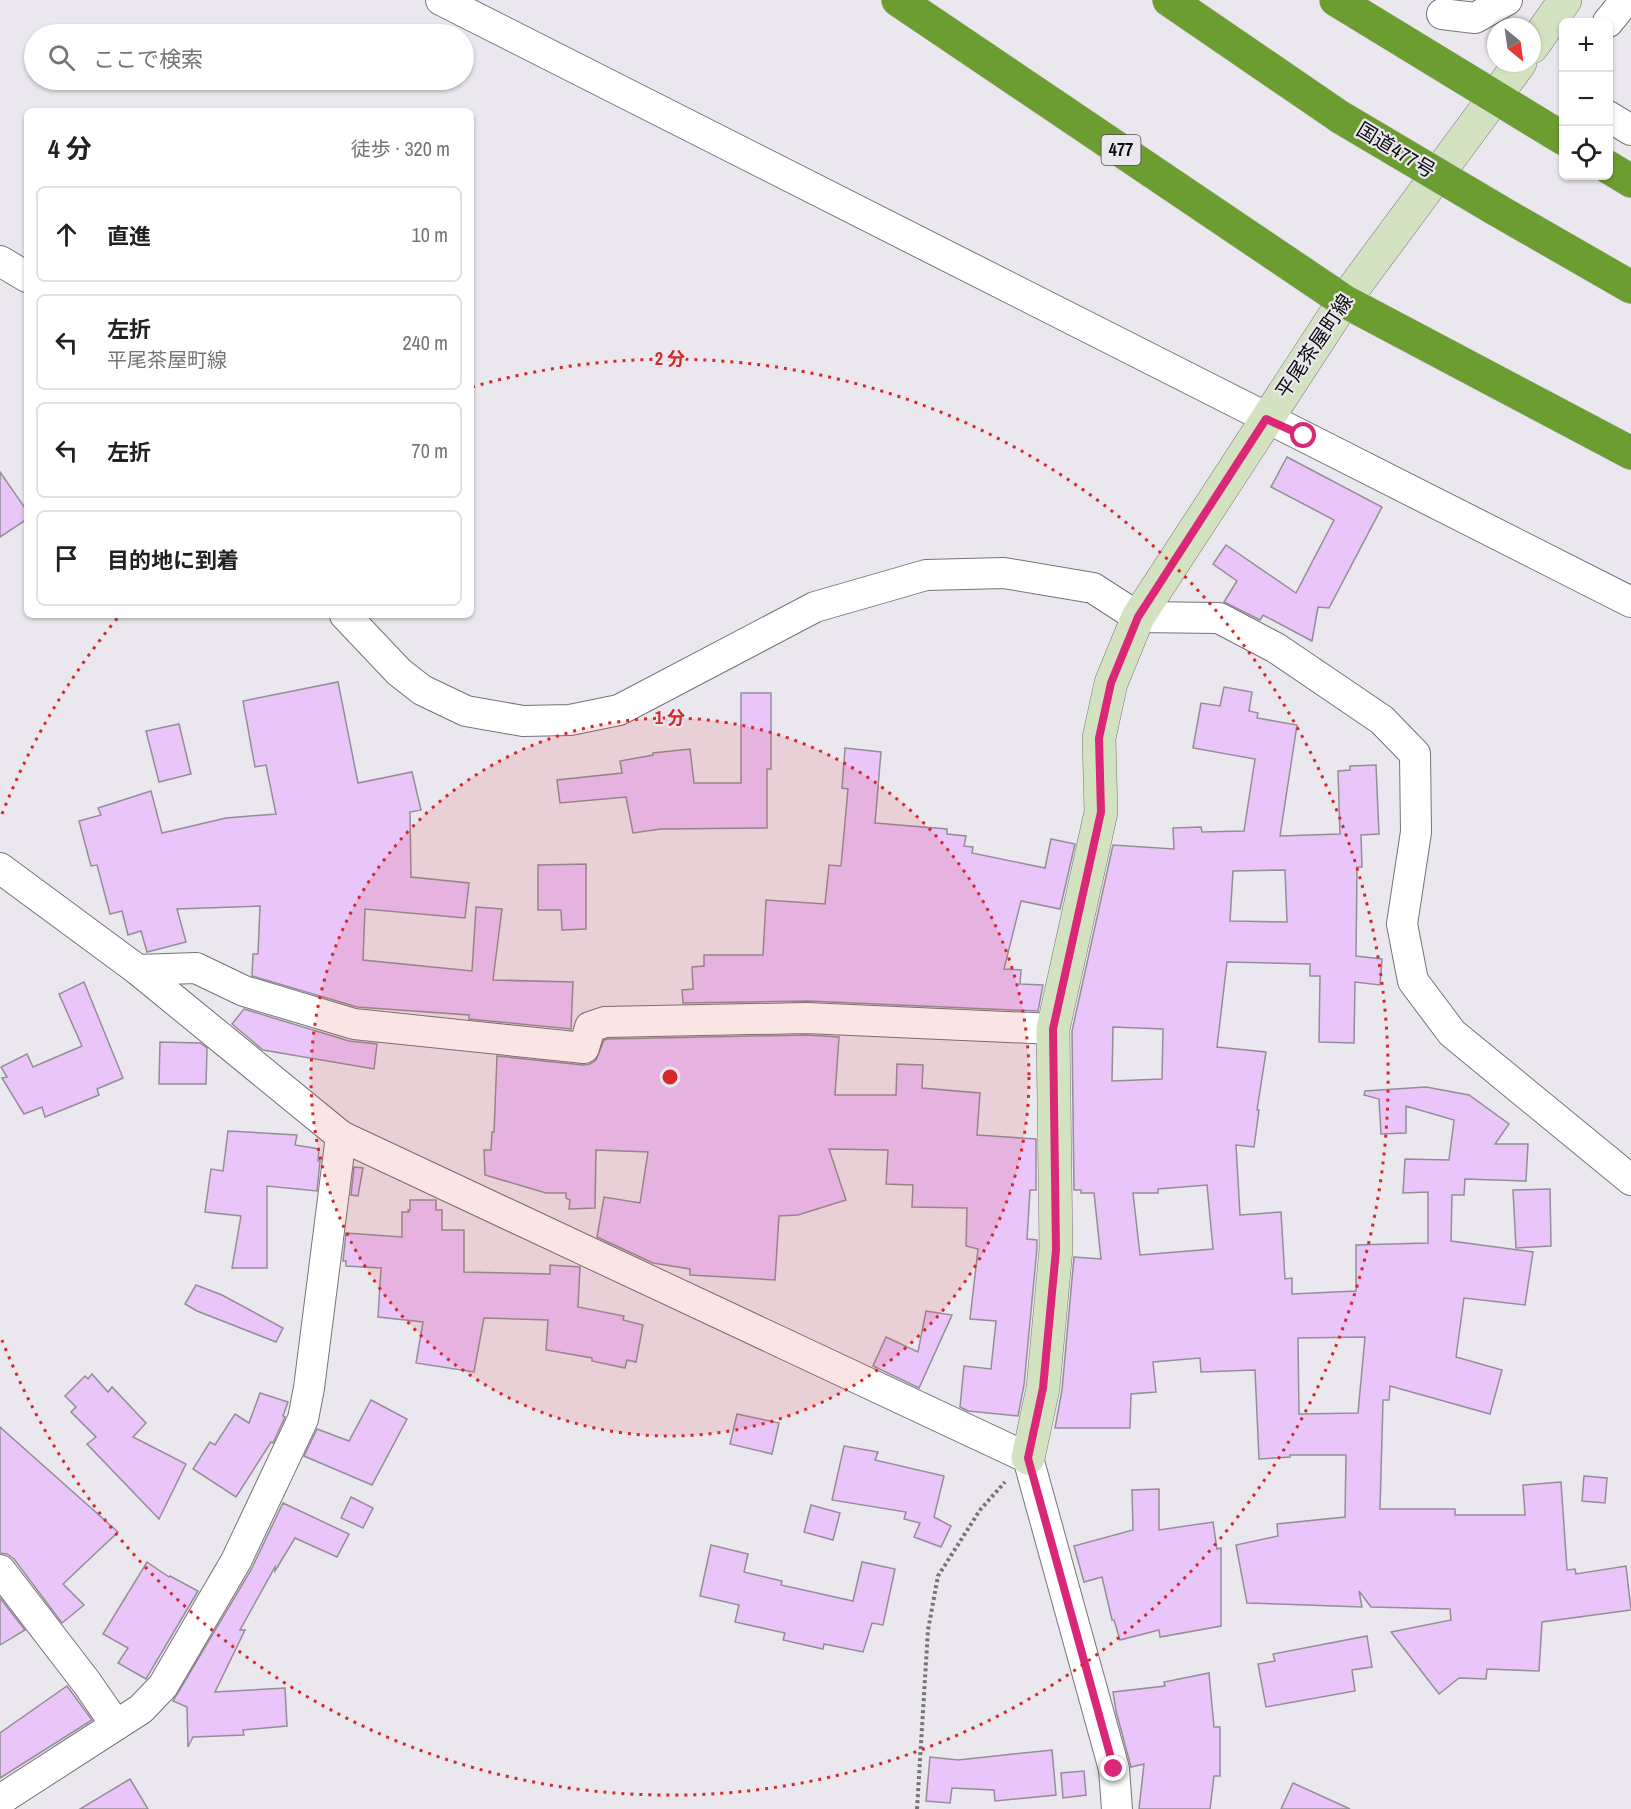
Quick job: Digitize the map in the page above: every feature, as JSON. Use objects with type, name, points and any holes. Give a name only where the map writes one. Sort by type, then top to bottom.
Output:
[{"type":"highway","name":"477","points":[[898,0],[1344,301],[1631,453]]},
{"type":"highway","name":"国道477号","points":[[1169,0],[1340,117],[1631,287]]},
{"type":"highway","points":[[1336,0],[1559,136]]},
{"type":"highway","points":[[1613,170],[1631,181]]},
{"type":"main road","points":[[1541,34],[1565,0]]},
{"type":"main road","name":"平尾茶屋町線","points":[[1028,1458],[1043,1388],[1056,1250],[1053,1029],[1101,812],[1099,738],[1111,683],[1138,617],[1266,419],[1344,301],[1514,72]]},
{"type":"street","points":[[441,0],[1631,602]]},
{"type":"street","points":[[1442,14],[1475,18],[1507,0]]},
{"type":"street","points":[[1611,18],[1626,0]]},
{"type":"street","points":[[1613,119],[1631,130]]},
{"type":"street","points":[[0,261],[24,275]]},
{"type":"street","points":[[348,618],[399,672],[423,690],[466,711],[523,721],[570,720],[619,710],[815,607],[926,575],[1004,573],[1093,588],[1138,617],[1219,618],[1276,648],[1382,720],[1415,754],[1416,832],[1402,924],[1413,981],[1452,1033],[1631,1180]]},
{"type":"street","points":[[0,868],[138,970],[340,1136],[1028,1458],[1114,1769],[1118,1809]]},
{"type":"street","points":[[138,970],[196,968],[243,991],[354,1024],[584,1048],[590,1027],[604,1022],[807,1018],[1053,1029]]},
{"type":"street","points":[[0,1800],[141,1709],[163,1686],[236,1561],[303,1419],[309,1388],[340,1136]]},
{"type":"street","points":[[0,1570],[87,1683],[116,1725]]},
{"type":"path","points":[[917,1809],[928,1630],[938,1576],[980,1510],[1028,1458]]},
{"type":"building","points":[[1287,457],[1382,507],[1329,608],[1318,607],[1312,641],[1263,615],[1260,620],[1224,602],[1237,581],[1213,564],[1226,545],[1296,593],[1334,520],[1271,487]]},
{"type":"building","points":[[0,472],[24,507],[24,521],[0,537]]},
{"type":"building","points":[[338,682],[358,783],[412,772],[421,810],[410,812],[411,877],[469,883],[465,918],[365,909],[363,960],[472,971],[476,907],[502,909],[493,980],[573,982],[571,1029],[469,1019],[469,1015],[357,1007],[252,976],[253,954],[258,954],[260,906],[177,909],[186,942],[147,952],[141,931],[128,935],[122,911],[110,914],[97,865],[91,866],[79,821],[101,815],[98,808],[151,791],[162,833],[226,818],[276,814],[266,765],[255,767],[243,701]]},
{"type":"building","points":[[1224,687],[1252,692],[1249,711],[1258,713],[1257,718],[1297,725],[1280,836],[1340,834],[1338,771],[1350,770],[1350,766],[1376,765],[1379,834],[1361,835],[1362,867],[1357,867],[1356,956],[1382,959],[1380,985],[1355,982],[1354,1043],[1319,1042],[1320,976],[1310,976],[1310,964],[1227,962],[1217,1047],[1266,1052],[1254,1147],[1236,1145],[1240,1215],[1281,1212],[1285,1279],[1292,1278],[1292,1294],[1356,1291],[1356,1245],[1428,1243],[1428,1192],[1403,1193],[1405,1159],[1449,1160],[1454,1120],[1406,1106],[1406,1133],[1381,1134],[1379,1099],[1364,1095],[1365,1091],[1426,1087],[1469,1095],[1509,1124],[1495,1144],[1528,1144],[1526,1181],[1465,1179],[1464,1195],[1452,1195],[1451,1241],[1533,1252],[1525,1305],[1464,1298],[1456,1357],[1502,1370],[1490,1414],[1390,1386],[1389,1400],[1383,1400],[1380,1509],[1455,1509],[1455,1515],[1525,1515],[1523,1485],[1561,1482],[1567,1570],[1575,1569],[1576,1574],[1626,1566],[1631,1610],[1542,1622],[1539,1671],[1487,1669],[1486,1679],[1459,1678],[1439,1694],[1391,1632],[1451,1620],[1450,1609],[1371,1607],[1359,1591],[1362,1607],[1247,1603],[1236,1545],[1278,1536],[1277,1524],[1345,1517],[1346,1455],[1290,1455],[1290,1457],[1259,1459],[1255,1370],[1201,1372],[1200,1358],[1153,1362],[1156,1392],[1131,1394],[1130,1428],[1055,1428],[1062,1390],[1074,1257],[1101,1259],[1094,1193],[1081,1193],[1081,1190],[1074,1190],[1072,1031],[1113,845],[1174,849],[1173,828],[1201,827],[1202,832],[1244,831],[1255,759],[1193,748],[1201,703],[1220,706]],"holes":[[[1285,870],[1287,922],[1230,921],[1233,871]],[[1113,1027],[1163,1029],[1162,1079],[1112,1081]],[[1207,1185],[1213,1249],[1140,1255],[1133,1193],[1158,1193],[1158,1189]],[[1365,1337],[1358,1413],[1299,1414],[1298,1338]]]},
{"type":"building","points":[[741,693],[771,693],[771,769],[767,769],[767,828],[661,829],[633,833],[626,797],[560,803],[557,780],[622,773],[620,761],[653,755],[653,753],[690,749],[694,783],[741,783]]},
{"type":"building","points":[[179,724],[191,774],[159,782],[146,731]]},
{"type":"building","points":[[845,748],[881,752],[875,823],[947,829],[947,834],[966,836],[964,846],[973,847],[972,853],[1045,868],[1051,839],[1075,844],[1060,909],[1021,901],[1004,969],[1021,970],[1020,984],[1043,985],[1038,1011],[808,1001],[683,1003],[682,990],[693,989],[692,967],[704,966],[704,955],[763,955],[766,900],[825,904],[829,865],[841,866],[848,789],[842,788]]},
{"type":"building","points":[[586,864],[586,929],[562,930],[561,910],[538,910],[538,865]]},
{"type":"building","points":[[84,982],[123,1078],[97,1089],[99,1095],[45,1117],[42,1107],[24,1114],[2,1078],[7,1077],[1,1067],[27,1054],[33,1067],[82,1046],[59,994]]},
{"type":"building","points":[[244,1009],[349,1041],[377,1044],[374,1069],[263,1050],[232,1024]]},
{"type":"building","points":[[807,1035],[839,1037],[835,1095],[896,1095],[897,1064],[923,1065],[922,1088],[980,1093],[977,1135],[1036,1139],[1036,1190],[1030,1190],[1027,1239],[1037,1240],[1037,1248],[1024,1385],[1018,1416],[968,1411],[960,1407],[964,1366],[991,1369],[996,1321],[970,1319],[978,1249],[966,1246],[967,1208],[912,1207],[913,1185],[886,1184],[888,1150],[829,1149],[846,1200],[798,1215],[779,1216],[775,1280],[690,1275],[690,1269],[653,1263],[597,1237],[604,1197],[640,1203],[648,1152],[596,1150],[595,1208],[569,1209],[570,1200],[566,1198],[566,1193],[546,1193],[485,1175],[484,1150],[491,1150],[492,1132],[494,1132],[497,1056],[583,1065],[596,1060],[604,1040],[608,1039]]},
{"type":"building","points":[[160,1042],[200,1043],[207,1048],[206,1084],[159,1084]]},
{"type":"building","points":[[228,1131],[297,1135],[295,1145],[319,1149],[317,1191],[267,1186],[267,1268],[232,1268],[241,1216],[205,1212],[211,1169],[223,1171]]},
{"type":"building","points":[[354,1167],[363,1168],[358,1196],[351,1195]]},
{"type":"building","points":[[1550,1189],[1551,1246],[1516,1248],[1513,1190]]},
{"type":"building","points":[[410,1200],[436,1200],[436,1210],[442,1210],[442,1230],[464,1230],[464,1272],[550,1274],[550,1265],[580,1267],[578,1307],[624,1316],[623,1320],[643,1325],[636,1362],[627,1360],[625,1368],[592,1361],[592,1358],[546,1350],[548,1320],[484,1318],[474,1372],[416,1363],[423,1322],[378,1317],[381,1268],[346,1266],[346,1261],[343,1261],[346,1233],[402,1237],[402,1212],[409,1212]]},
{"type":"building","points":[[196,1285],[222,1295],[283,1328],[276,1342],[197,1311],[185,1304]]},
{"type":"building","points":[[926,1311],[952,1315],[919,1388],[873,1366],[886,1337],[918,1352]]},
{"type":"building","points":[[92,1374],[108,1392],[112,1387],[146,1423],[133,1437],[186,1464],[159,1519],[87,1444],[96,1437],[71,1412],[76,1407],[65,1396],[85,1376],[88,1379]]},
{"type":"building","points":[[260,1393],[288,1402],[283,1416],[285,1417],[273,1443],[271,1442],[236,1497],[193,1469],[210,1442],[215,1445],[235,1414],[249,1423]]},
{"type":"building","points":[[371,1400],[407,1419],[372,1485],[304,1456],[317,1429],[349,1441]]},
{"type":"building","points":[[737,1414],[779,1423],[772,1454],[730,1444]]},
{"type":"building","points":[[0,1427],[118,1532],[63,1584],[84,1605],[62,1623],[14,1559],[7,1554],[0,1553]]},
{"type":"building","points":[[844,1446],[878,1452],[875,1460],[944,1476],[934,1517],[951,1526],[941,1547],[914,1537],[920,1523],[904,1519],[906,1512],[832,1500]]},
{"type":"building","points":[[1584,1476],[1607,1478],[1605,1503],[1582,1501]]},
{"type":"building","points":[[1159,1489],[1159,1530],[1213,1522],[1217,1549],[1221,1548],[1221,1626],[1160,1637],[1159,1630],[1120,1640],[1114,1620],[1112,1620],[1102,1577],[1084,1582],[1074,1546],[1133,1530],[1132,1490]]},
{"type":"building","points":[[351,1497],[373,1508],[363,1528],[341,1518]]},
{"type":"building","points":[[283,1503],[349,1534],[337,1557],[295,1538],[275,1571],[275,1567],[240,1630],[245,1630],[215,1692],[285,1688],[287,1726],[243,1730],[244,1735],[193,1737],[188,1747],[187,1707],[173,1701],[251,1570]]},
{"type":"building","points":[[811,1505],[840,1513],[833,1540],[804,1532]]},
{"type":"building","points":[[711,1545],[748,1554],[744,1572],[782,1581],[781,1585],[853,1601],[862,1562],[895,1569],[883,1625],[872,1623],[863,1652],[824,1644],[823,1649],[783,1640],[785,1633],[735,1622],[739,1605],[700,1596]]},
{"type":"building","points":[[147,1562],[169,1577],[198,1591],[146,1679],[118,1663],[128,1648],[103,1634]]},
{"type":"building","points":[[0,1598],[25,1630],[0,1645]]},
{"type":"building","points":[[1367,1636],[1372,1667],[1352,1670],[1355,1691],[1266,1707],[1258,1664],[1275,1661],[1273,1654]]},
{"type":"building","points":[[1209,1673],[1214,1727],[1220,1727],[1220,1776],[1214,1776],[1210,1809],[1139,1809],[1144,1764],[1131,1767],[1113,1692],[1165,1686],[1164,1682]]},
{"type":"building","points":[[67,1686],[92,1720],[0,1778],[0,1733]]},
{"type":"building","points":[[1052,1750],[1056,1795],[995,1801],[994,1790],[952,1788],[950,1803],[926,1801],[930,1757],[958,1760]]},
{"type":"building","points":[[1084,1771],[1086,1795],[1063,1798],[1061,1773]]},
{"type":"building","points":[[130,1779],[148,1809],[80,1809]]},
{"type":"building","points":[[1293,1783],[1350,1809],[1281,1809]]},
{"type":"route","points":[[1114,1769],[1028,1458],[1043,1388],[1056,1250],[1053,1029],[1101,812],[1099,738],[1111,683],[1138,617],[1266,419],[1304,436]]}]
